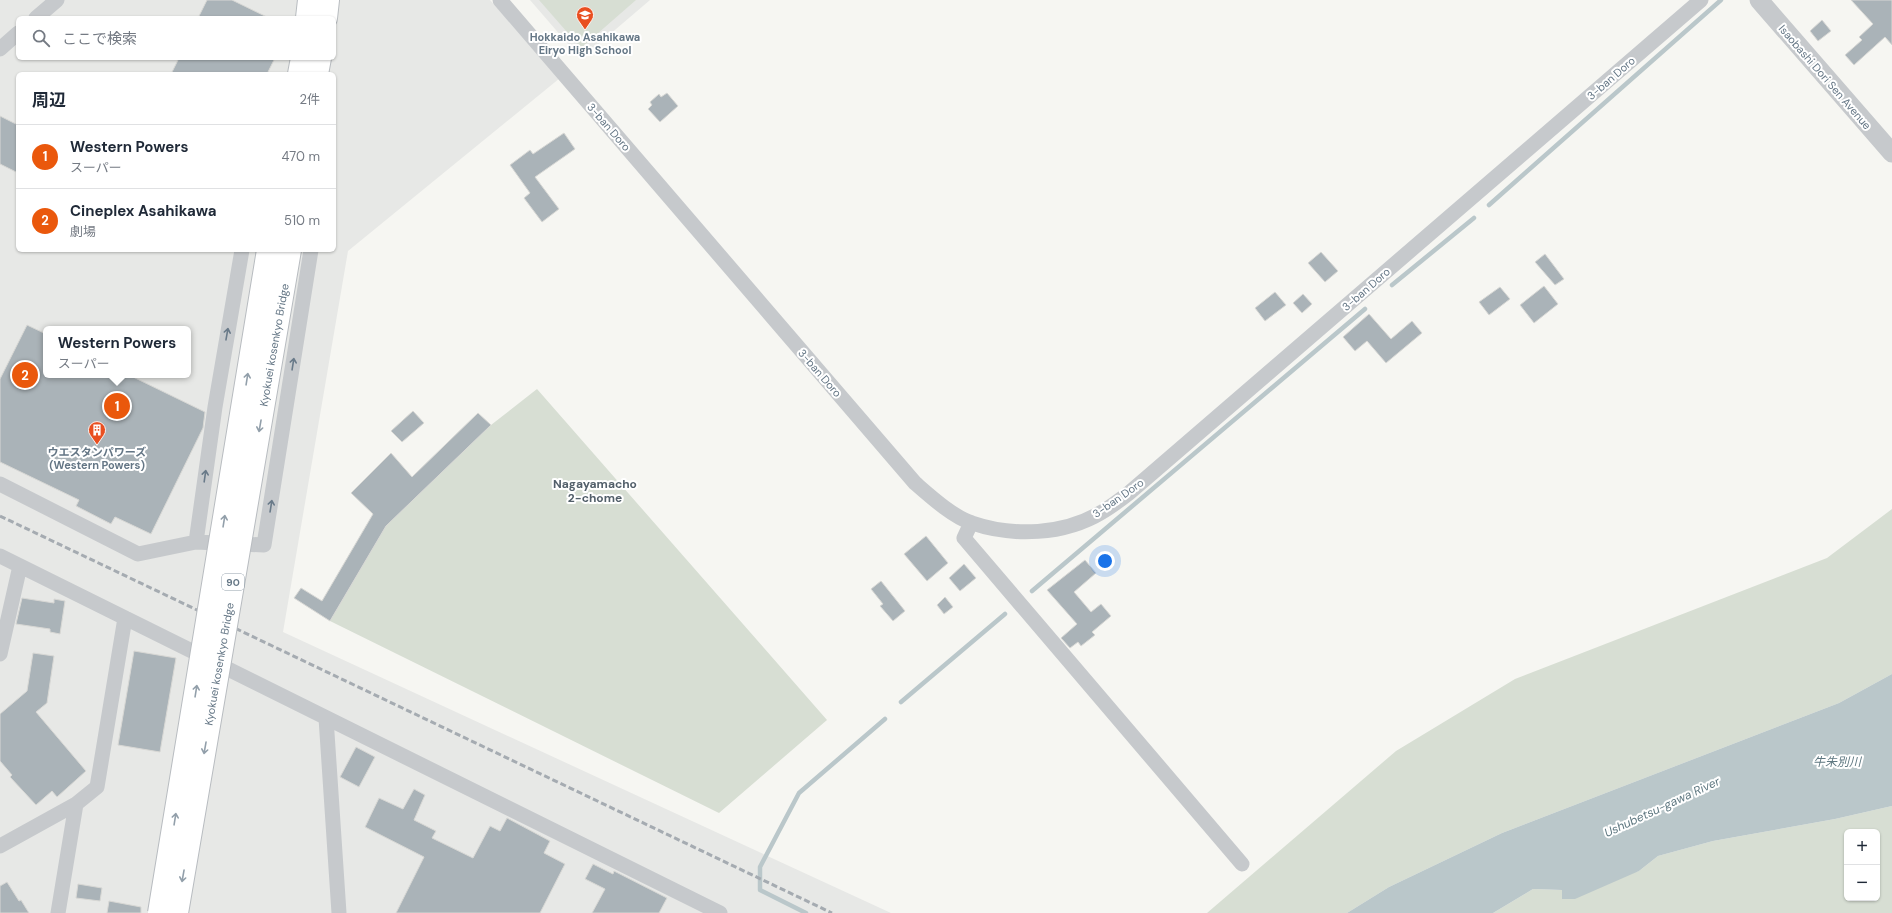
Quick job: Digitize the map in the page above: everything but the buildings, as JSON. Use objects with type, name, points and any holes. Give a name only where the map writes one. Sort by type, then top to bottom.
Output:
[{"type":"main road","points":[[307,16],[309,0]]},
{"type":"main road","points":[[326,16],[328,0]]},
{"type":"main road","name":"Kyokuei kosenkyo Bridge","points":[[159,913],[268,252]]},
{"type":"main road","name":"Kyokuei kosenkyo Bridge","points":[[177,913],[290,252]]},
{"type":"street","points":[[38,16],[57,0]]},
{"type":"street","name":"3-ban Doro","points":[[500,0],[915,483],[940,504],[971,523],[1008,532],[1041,532],[1072,526],[1101,513],[1129,493],[1701,0]]},
{"type":"street","name":"Isaobashi Dori Sen Avenue","points":[[1759,0],[1892,153]]},
{"type":"street","points":[[0,48],[16,35]]},
{"type":"street","points":[[196,542],[215,407],[242,252]]},
{"type":"street","points":[[0,484],[138,554],[196,542],[264,545],[310,252]]},
{"type":"street","points":[[971,523],[964,538],[1242,864]]},
{"type":"street","points":[[0,556],[720,913]]},
{"type":"street","points":[[0,654],[20,566]]},
{"type":"street","points":[[0,846],[76,804],[97,787],[125,618]]},
{"type":"street","points":[[326,718],[340,912]]},
{"type":"street","points":[[58,913],[76,804]]},
{"type":"shaded area","points":[[0,0],[490,0],[560,78],[348,251],[283,632],[891,913],[0,913]]},
{"type":"shaded area","name":"Hokkaido Asahikawa Eiryo High School","points":[[530,0],[650,0],[581,59]]},
{"type":"shaded area","name":"Hokkaido Asahikawa Eiryo High School","points":[[539,0],[636,0],[581,48]]},
{"type":"shaded area","points":[[537,389],[827,720],[719,813],[330,621],[386,526],[491,425]]},
{"type":"shaded area","points":[[1892,509],[1892,674],[1839,703],[1502,833],[1389,887],[1347,913],[1207,913],[1396,751],[1515,679],[1827,558]]},
{"type":"shaded area","points":[[1892,806],[1892,913],[1493,913],[1533,889],[1562,890],[1639,871],[1658,856],[1713,841],[1835,819]]},
{"type":"water","name":"牛朱別川","points":[[1892,674],[1892,806],[1835,819],[1713,841],[1658,856],[1639,871],[1575,899],[1562,899],[1562,890],[1533,889],[1493,913],[1347,913],[1389,887],[1502,833],[1839,703]]},
{"type":"waterway","points":[[1489,205],[1721,0]]},
{"type":"waterway","points":[[1392,285],[1474,218]]},
{"type":"waterway","points":[[1032,591],[1365,309]]},
{"type":"waterway","points":[[901,702],[1005,614]]},
{"type":"waterway","points":[[806,913],[760,890],[760,867],[799,793],[885,719]]},
{"type":"railway","points":[[0,516],[832,913]]},
{"type":"place","name":"Hokkaido Asahikawa Eiryo High School","points":[[585,30]]},
{"type":"place","name":"Cineplex Asahikawa","points":[[25,375]]},
{"type":"place","name":"Western Powers","points":[[117,406]]},
{"type":"place","name":"ウエスタンパワーズ (Western Powers)","points":[[97,445]]},
{"type":"district","name":"Nagayamacho 2-chome","points":[[595,491]]},
{"type":"water label","name":"Ushubetsu-gawa River","points":[[1662,807]]}]
